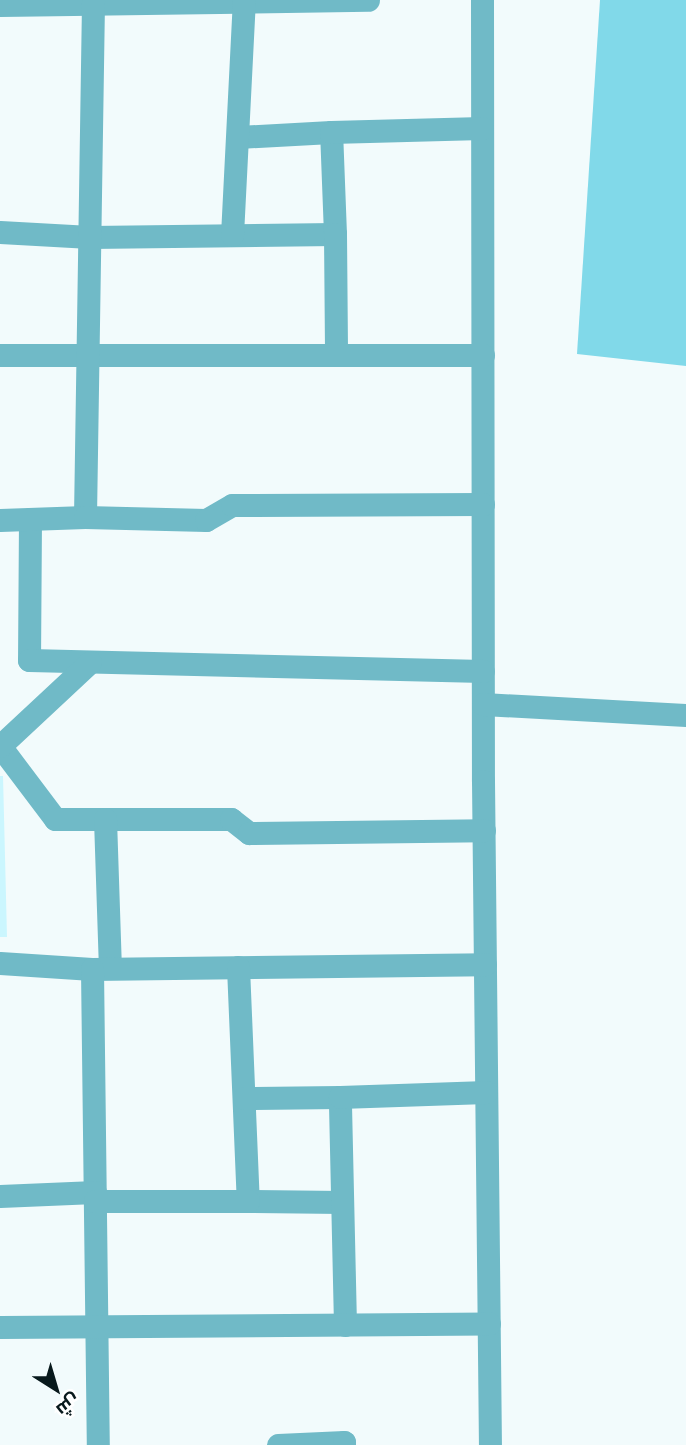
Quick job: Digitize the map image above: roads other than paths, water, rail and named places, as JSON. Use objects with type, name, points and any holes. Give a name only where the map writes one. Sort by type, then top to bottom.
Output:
[{"type":"street","points":[[0,5],[368,0]]},
{"type":"street","points":[[482,0],[483,704],[490,1445]]},
{"type":"street","points":[[232,235],[244,1]]},
{"type":"street","points":[[85,517],[93,3]]},
{"type":"street","points":[[238,137],[482,128]]},
{"type":"street","points":[[331,132],[336,355]]},
{"type":"street","points":[[0,232],[89,237],[335,234]]},
{"type":"street","points":[[0,355],[482,355]]},
{"type":"street","points":[[0,520],[85,517],[206,520],[232,505],[483,503]]},
{"type":"street","points":[[30,519],[29,660],[483,671]]},
{"type":"street","points":[[90,662],[0,746],[55,819],[231,819],[249,833],[484,830]]},
{"type":"street","points":[[483,704],[686,715]]},
{"type":"street","points":[[98,1445],[95,1196],[105,819]]},
{"type":"street","points":[[0,963],[101,968],[485,964]]},
{"type":"street","points":[[238,967],[248,1201]]},
{"type":"street","points":[[244,1098],[486,1092]]},
{"type":"street","points":[[340,1097],[345,1325]]},
{"type":"street","points":[[0,1196],[342,1202]]},
{"type":"street","points":[[0,1327],[489,1324]]},
{"type":"street","points":[[278,1445],[344,1442],[345,1445]]}]
